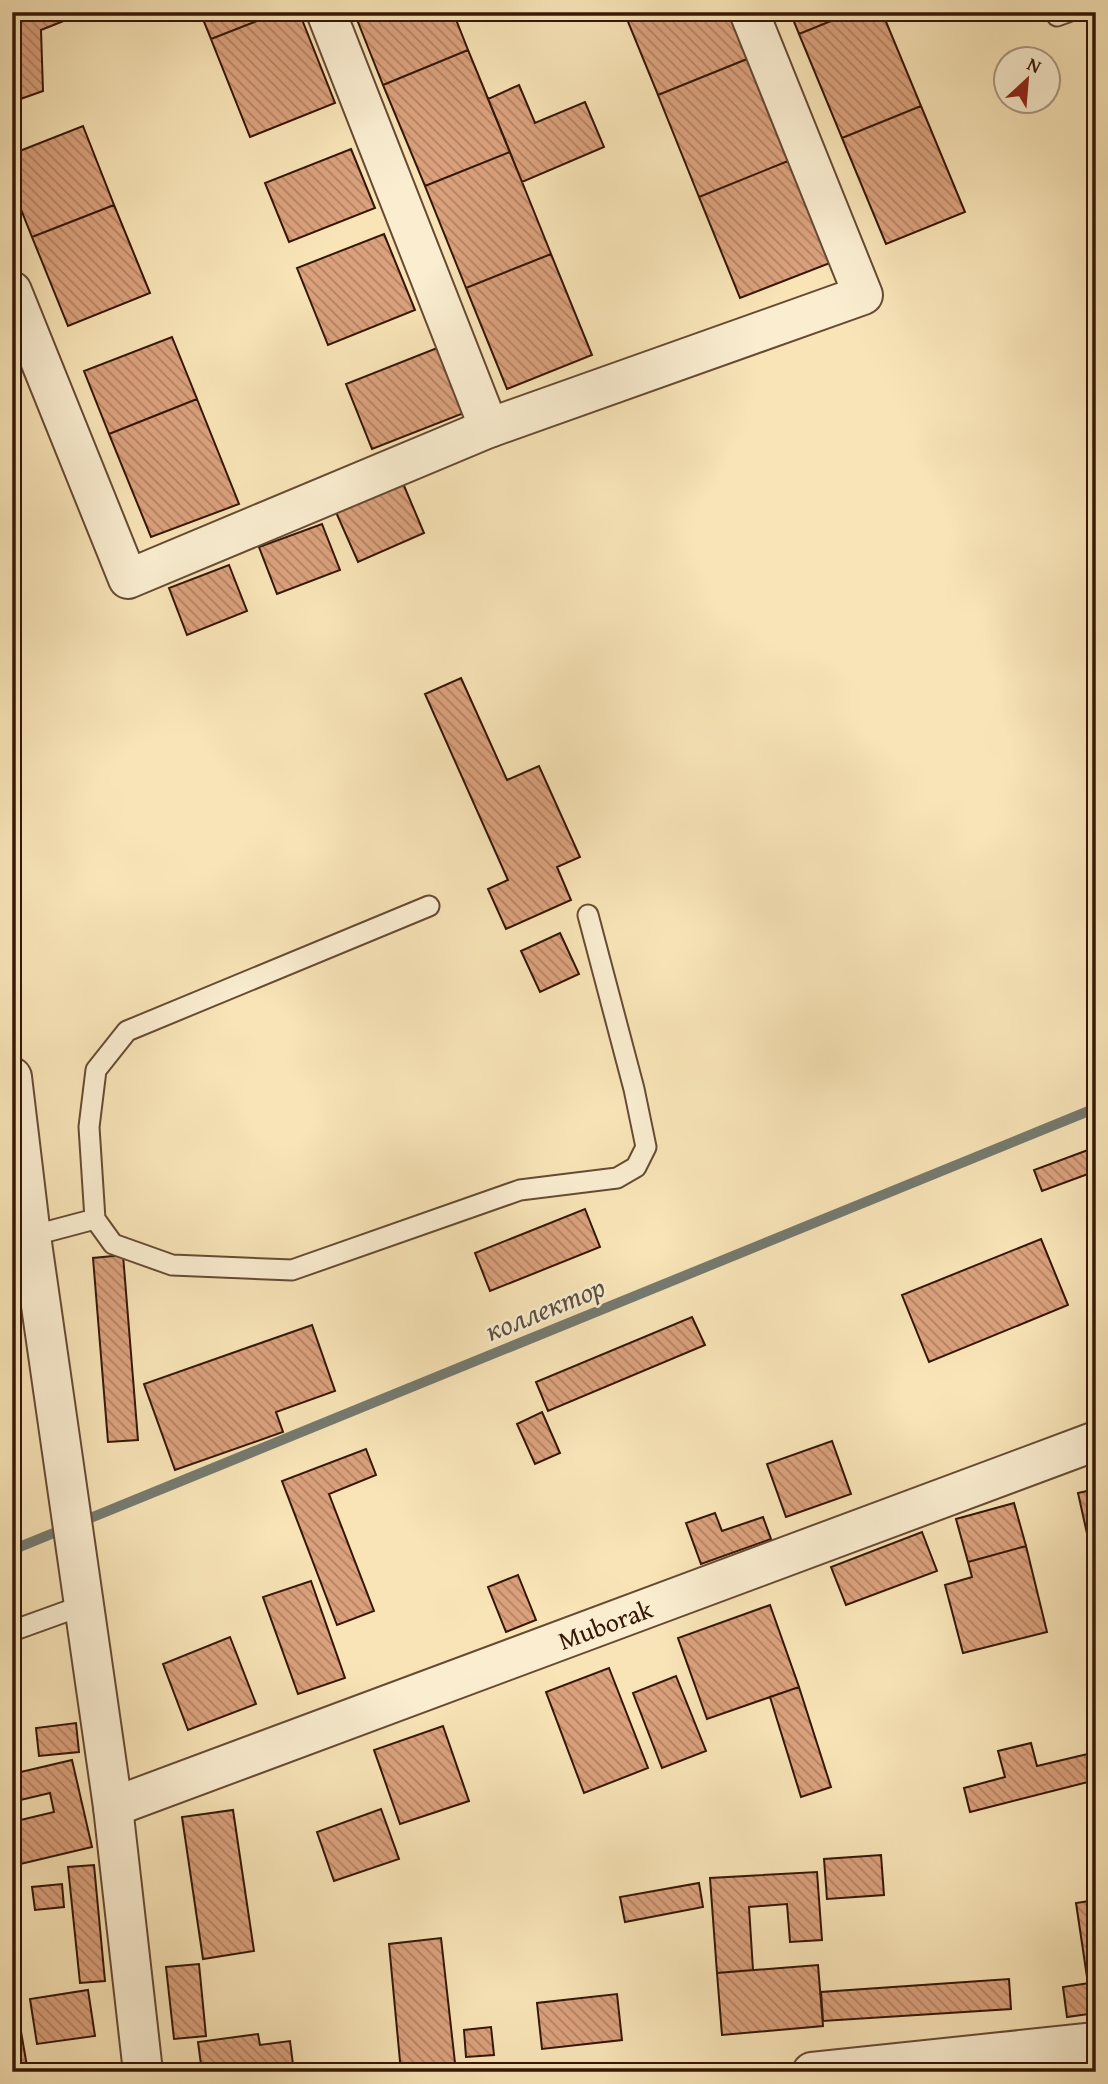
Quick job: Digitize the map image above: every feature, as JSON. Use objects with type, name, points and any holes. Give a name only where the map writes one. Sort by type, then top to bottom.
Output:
[{"type":"street","points":[[326,12],[489,428]]},
{"type":"street","points":[[12,291],[128,579],[489,428],[863,295],[749,12]]},
{"type":"street","points":[[12,1077],[22,1240],[73,1524],[113,1807],[143,2072]]},
{"type":"street","name":"Muborak","points":[[113,1807],[1096,1441]]},
{"type":"street","points":[[812,2072],[1096,2042]]},
{"type":"lane","points":[[1055,12],[1057,16],[1068,12]]},
{"type":"lane","points":[[429,906],[127,1031],[96,1070],[89,1128],[95,1219],[113,1244],[172,1265],[292,1270],[520,1190],[617,1178],[636,1167],[646,1147],[634,1089],[588,915]]},
{"type":"lane","points":[[22,1240],[95,1219]]},
{"type":"lane","points":[[12,1631],[84,1605]]},
{"type":"building","points":[[12,12],[86,12],[41,30],[43,91],[12,102]]},
{"type":"building","points":[[200,12],[280,12],[211,39]]},
{"type":"building","points":[[280,12],[299,12],[335,103],[250,137],[211,39]]},
{"type":"building","points":[[354,12],[453,12],[468,50],[383,85]]},
{"type":"building","points":[[624,12],[728,12],[747,59],[658,95]]},
{"type":"building","points":[[790,12],[853,12],[799,34]]},
{"type":"building","points":[[853,12],[882,12],[921,106],[842,138],[799,34]]},
{"type":"building","points":[[468,50],[510,152],[425,186],[383,85]]},
{"type":"building","points":[[747,59],[788,161],[699,197],[658,95]]},
{"type":"building","points":[[519,85],[535,123],[585,102],[604,147],[522,182],[488,99]]},
{"type":"building","points":[[921,106],[965,212],[886,244],[842,138]]},
{"type":"building","points":[[83,126],[114,205],[32,237],[12,187],[12,154]]},
{"type":"building","points":[[351,149],[375,208],[289,242],[265,183]]},
{"type":"building","points":[[510,152],[551,254],[466,288],[425,186]]},
{"type":"building","points":[[788,161],[830,263],[740,298],[699,197]]},
{"type":"building","points":[[114,205],[150,293],[68,326],[32,237]]},
{"type":"building","points":[[384,234],[415,310],[328,345],[297,268]]},
{"type":"building","points":[[551,254],[592,355],[507,389],[466,288]]},
{"type":"building","points":[[172,337],[197,399],[109,434],[84,371]]},
{"type":"building","points":[[437,348],[464,413],[372,449],[346,384]]},
{"type":"building","points":[[197,399],[239,504],[151,537],[109,434]]},
{"type":"building","points":[[402,481],[424,533],[358,562],[335,510]]},
{"type":"building","points":[[322,524],[340,570],[277,594],[259,547]]},
{"type":"building","points":[[229,565],[247,611],[187,635],[169,588]]},
{"type":"building","points":[[461,678],[507,780],[539,766],[580,857],[557,867],[571,900],[506,929],[488,889],[508,880],[425,694]]},
{"type":"building","points":[[560,933],[579,974],[540,992],[521,951]]},
{"type":"building","points":[[1096,1147],[1096,1171],[1042,1191],[1034,1170]]},
{"type":"building","points":[[585,1209],[600,1247],[490,1291],[475,1253]]},
{"type":"building","points":[[1041,1239],[1068,1305],[929,1362],[902,1295]]},
{"type":"building","points":[[123,1255],[138,1440],[108,1442],[93,1258]]},
{"type":"building","points":[[692,1317],[705,1345],[548,1411],[536,1382]]},
{"type":"building","points":[[312,1325],[335,1391],[276,1412],[283,1432],[175,1470],[144,1384]]},
{"type":"building","points":[[542,1412],[560,1453],[535,1464],[517,1424]]},
{"type":"building","points":[[832,1441],[851,1494],[786,1517],[767,1464]]},
{"type":"building","points":[[366,1449],[376,1475],[329,1494],[374,1611],[337,1625],[282,1481]]},
{"type":"building","points":[[1096,1489],[1096,1565],[1094,1565],[1078,1493]]},
{"type":"building","points":[[1014,1503],[1026,1546],[968,1562],[956,1519]]},
{"type":"building","points":[[715,1513],[722,1531],[763,1517],[771,1539],[701,1564],[686,1523]]},
{"type":"building","points":[[922,1532],[937,1571],[846,1605],[831,1567]]},
{"type":"building","points":[[1026,1546],[1047,1632],[963,1653],[945,1585],[972,1577],[968,1562]]},
{"type":"building","points":[[518,1575],[536,1620],[506,1632],[488,1587]]},
{"type":"building","points":[[311,1581],[345,1678],[298,1694],[263,1597]]},
{"type":"building","points":[[770,1605],[799,1687],[707,1719],[678,1638]]},
{"type":"building","points":[[230,1637],[256,1704],[188,1730],[163,1664]]},
{"type":"building","points":[[609,1668],[648,1768],[584,1793],[546,1692]]},
{"type":"building","points":[[676,1676],[706,1751],[662,1768],[633,1693]]},
{"type":"building","points":[[799,1687],[831,1787],[801,1797],[770,1697]]},
{"type":"building","points":[[76,1723],[79,1752],[39,1756],[36,1728]]},
{"type":"building","points":[[443,1726],[469,1801],[400,1824],[374,1750]]},
{"type":"building","points":[[1031,1743],[1037,1766],[1096,1752],[1096,1780],[970,1812],[964,1788],[1005,1777],[998,1751]]},
{"type":"building","points":[[72,1760],[92,1847],[12,1866],[12,1822],[54,1812],[50,1793],[12,1802],[12,1774]]},
{"type":"building","points":[[381,1809],[399,1859],[334,1881],[317,1832]]},
{"type":"building","points":[[233,1810],[254,1951],[203,1959],[182,1817]]},
{"type":"building","points":[[881,1855],[884,1895],[827,1899],[824,1859]]},
{"type":"building","points":[[94,1865],[105,1981],[80,1983],[68,1867]]},
{"type":"building","points":[[817,1872],[822,1940],[790,1942],[787,1904],[749,1907],[753,1970],[717,1973],[710,1878]]},
{"type":"building","points":[[699,1883],[703,1907],[625,1922],[620,1897]]},
{"type":"building","points":[[62,1884],[64,1907],[35,1910],[32,1887]]},
{"type":"building","points":[[1096,1900],[1096,1975],[1087,1977],[1076,1903]]},
{"type":"building","points":[[441,1938],[456,2072],[401,2072],[389,1944]]},
{"type":"building","points":[[199,1964],[206,2036],[174,2039],[166,1967]]},
{"type":"building","points":[[818,1965],[823,2026],[722,2035],[717,1973]]},
{"type":"building","points":[[1009,1979],[1011,2009],[823,2021],[821,1992]]},
{"type":"building","points":[[1096,1982],[1096,2013],[1067,2017],[1063,1987]]},
{"type":"building","points":[[88,1990],[95,2036],[37,2044],[30,1999]]},
{"type":"building","points":[[617,1994],[622,2040],[542,2049],[537,2003]]},
{"type":"building","points":[[12,1997],[15,1997],[28,2072],[12,2072]]},
{"type":"building","points":[[491,2027],[494,2055],[466,2057],[464,2030]]},
{"type":"building","points":[[258,2034],[260,2045],[290,2041],[294,2072],[202,2072],[198,2042]]},
{"type":"waterway","name":"коллектор","points":[[12,1550],[1096,1108]]}]
